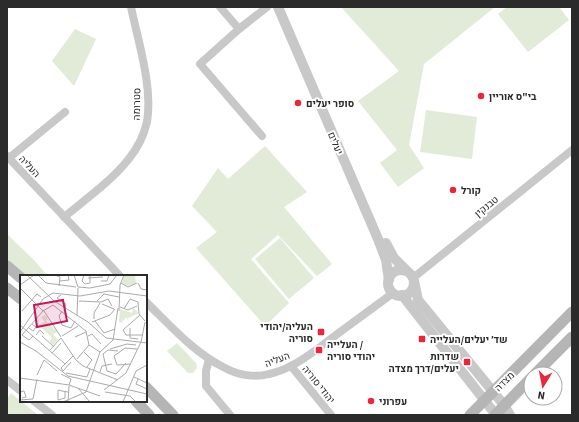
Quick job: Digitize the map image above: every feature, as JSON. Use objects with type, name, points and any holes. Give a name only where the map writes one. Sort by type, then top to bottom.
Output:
[{"type":"main road","points":[[7,266],[20,277]]},
{"type":"main road","points":[[7,288],[20,299]]},
{"type":"main road","name":"מצדה","points":[[470,415],[572,312]]},
{"type":"main road","points":[[543,366],[572,337]]},
{"type":"main road","points":[[147,388],[173,415]]},
{"type":"main road","name":"מצדה","points":[[495,415],[507,410],[523,389]]},
{"type":"main road","points":[[137,402],[149,415]]},
{"type":"street","name":"סטרומה","points":[[64,217],[114,174],[128,159],[140,141],[147,122],[148,98],[144,68],[130,7]]},
{"type":"street","points":[[220,7],[239,29]]},
{"type":"street","points":[[262,136],[200,64],[239,29],[267,7]]},
{"type":"street","name":"יעלים","points":[[278,7],[378,239],[386,260],[389,280]]},
{"type":"street","name":"יעלים","points":[[285,7],[389,251],[411,277]]},
{"type":"street","points":[[8,157],[65,112]]},
{"type":"street","name":"טבנקין","points":[[411,277],[572,150]]},
{"type":"street","name":"העליה","points":[[8,157],[119,275]]},
{"type":"street","points":[[495,415],[388,284],[393,273],[398,270],[411,277],[418,300],[507,410]]},
{"type":"street","points":[[397,294],[409,293],[412,290],[411,277]]},
{"type":"street","name":"העליה","points":[[147,303],[181,336],[209,359],[224,368],[246,375],[269,374],[291,366],[302,360],[397,294]]},
{"type":"street","points":[[209,359],[206,370],[206,386],[230,415]]},
{"type":"street","name":"יהודי סוריה","points":[[291,366],[331,415]]},
{"type":"street","points":[[7,380],[20,390]]},
{"type":"street","points":[[35,402],[52,415]]},
{"type":"green space","points":[[341,7],[495,7],[424,64],[409,145],[424,168],[398,187],[380,163],[397,150],[358,101],[399,71]]},
{"type":"green space","points":[[507,7],[559,7],[569,20],[528,52],[498,14]]},
{"type":"green space","points":[[75,29],[96,39],[74,86],[52,61]]},
{"type":"green space","points":[[426,110],[477,117],[472,159],[420,152]]},
{"type":"green space","points":[[265,146],[307,192],[284,207],[332,264],[317,276],[278,235],[251,259],[289,303],[265,326],[196,248],[217,232],[192,206],[218,168],[228,179]]},
{"type":"green space","points":[[7,234],[46,274],[26,275],[7,260]]},
{"type":"green space","points":[[280,238],[314,278],[289,299],[255,259]]},
{"type":"green space","points":[[177,343],[196,363],[197,368],[193,373],[188,373],[167,351]]},
{"type":"green space","points":[[11,393],[20,402],[38,415],[7,415],[7,399]]},
{"type":"place","name":"בי\"ס אוריין","points":[[481,96]]},
{"type":"place","name":"סופר יעלים","points":[[298,103]]},
{"type":"place","name":"קורל","points":[[453,190]]},
{"type":"place","name":"העליה/יהודי סוריה","points":[[321,332]]},
{"type":"place","name":"שד׳ יעלים/העלייה","points":[[422,339]]},
{"type":"place","name":"העלייה / יהודי סוריה","points":[[319,350]]},
{"type":"place","name":"שדרות יעלים/דרך מצדה","points":[[467,362]]},
{"type":"place","name":"עפרוני","points":[[371,401]]}]
